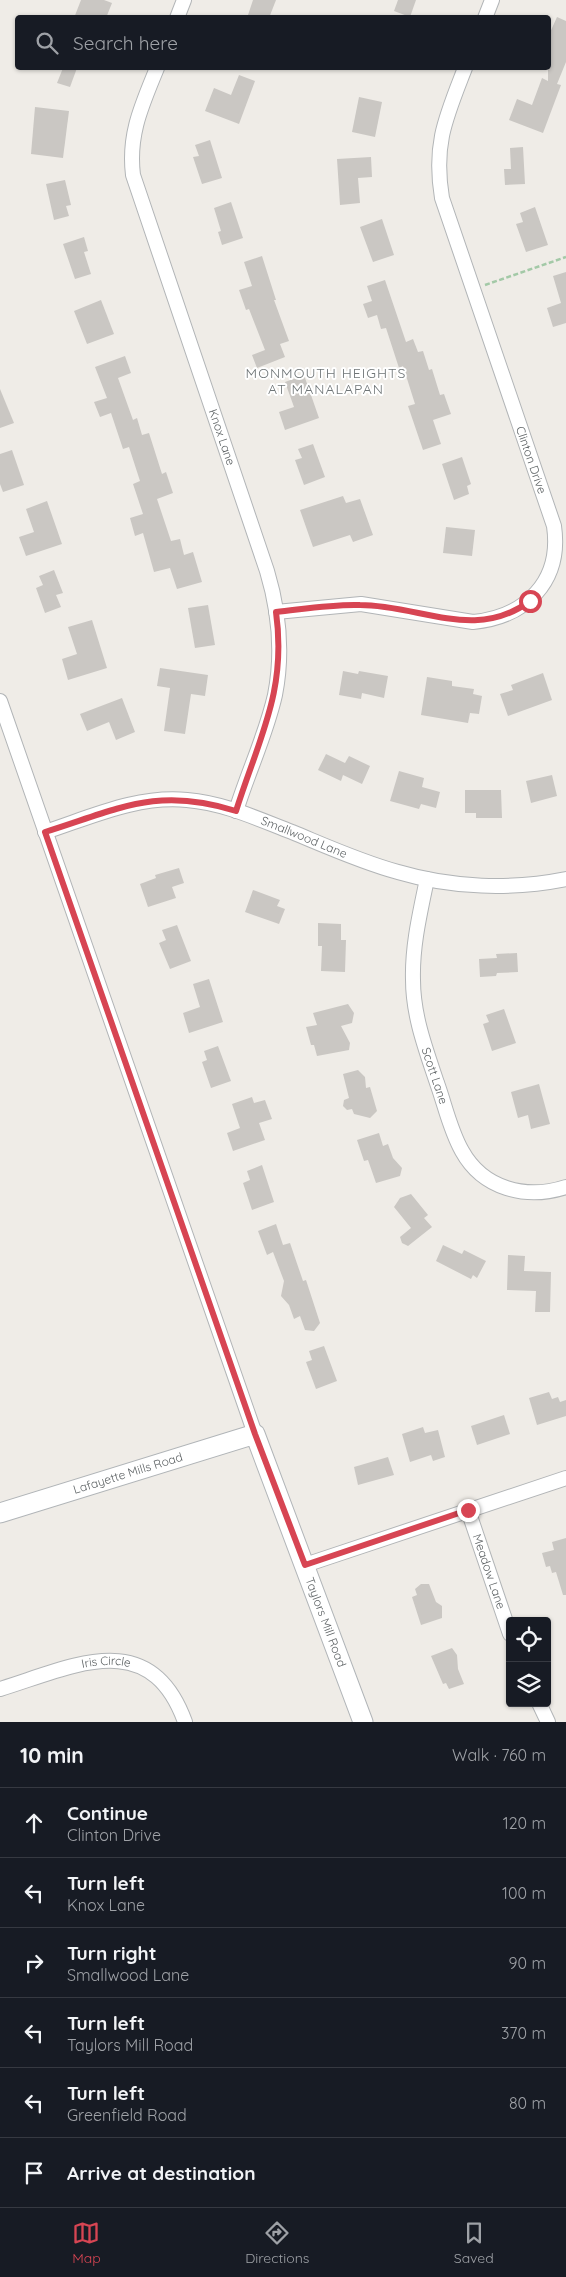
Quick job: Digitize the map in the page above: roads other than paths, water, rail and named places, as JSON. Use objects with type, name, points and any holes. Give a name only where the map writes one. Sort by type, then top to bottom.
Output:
[{"type":"street","points":[[178,15],[184,0]]},
{"type":"street","points":[[486,15],[492,0]]},
{"type":"street","name":"Knox Lane","points":[[156,70],[138,115],[133,136],[131,156],[133,175],[267,571],[280,637],[278,674],[274,696],[236,811]]},
{"type":"street","name":"Clinton Drive","points":[[276,612],[361,604],[474,622],[505,616],[520,608],[530,601],[546,580],[554,556],[554,526],[442,198],[438,168],[439,146],[446,117],[464,70]]},
{"type":"street","name":"Taylors Mill Road","points":[[0,701],[255,1434],[363,1722]]},
{"type":"street","name":"Smallwood Lane","points":[[45,832],[120,807],[150,800],[188,800],[212,803],[371,863],[427,879],[466,885],[503,886],[521,886],[566,879]]},
{"type":"street","name":"Scott Lane","points":[[427,879],[413,955],[413,982],[416,1008],[426,1050],[459,1145],[473,1167],[485,1178],[499,1186],[530,1193],[547,1192],[566,1187]]},
{"type":"street","name":"Lafayette Mills Road","points":[[0,1513],[255,1434]]},
{"type":"street","points":[[305,1565],[566,1478]]},
{"type":"street","name":"Meadow Lane","points":[[468,1510],[506,1622]]},
{"type":"street","name":"Iris Circle","points":[[0,1689],[91,1662],[123,1661],[139,1666],[162,1681],[179,1705],[185,1722]]},
{"type":"street","points":[[541,1707],[548,1722]]},
{"type":"district","name":"MONMOUTH HEIGHTS AT MANALAPAN","points":[[326,382]]}]
